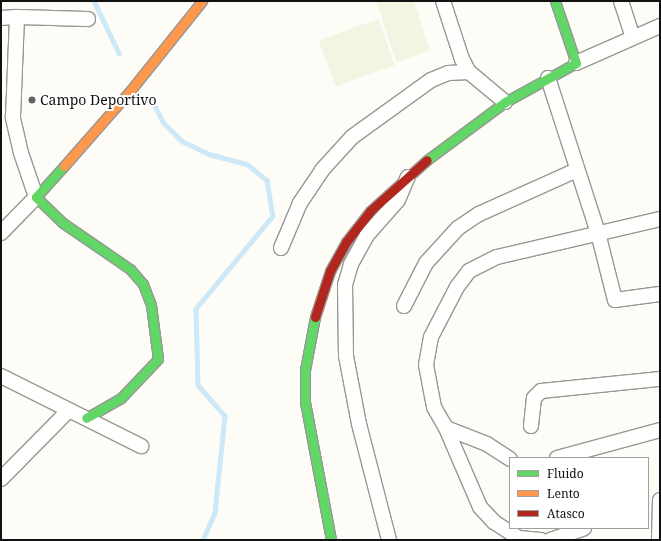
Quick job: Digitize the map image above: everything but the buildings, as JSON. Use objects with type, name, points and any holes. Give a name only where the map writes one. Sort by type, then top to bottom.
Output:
[{"type":"street","points":[[1,233],[36,197],[130,91],[202,1]]},
{"type":"street","points":[[443,1],[462,59],[469,72],[505,102]]},
{"type":"street","points":[[555,1],[576,63]]},
{"type":"street","points":[[622,1],[633,38]]},
{"type":"street","points":[[17,17],[13,117],[20,153],[36,197],[62,223],[130,269],[143,284],[151,305],[158,359],[121,398],[86,418]]},
{"type":"street","points":[[1,18],[88,19]]},
{"type":"street","points":[[331,540],[305,402],[305,370],[311,328],[330,271],[346,242],[370,211],[410,172],[505,102],[576,63],[660,26]]},
{"type":"street","points":[[281,248],[300,202],[322,170],[352,137],[431,80],[448,73],[469,72]]},
{"type":"street","points":[[548,78],[598,233],[615,300],[660,294]]},
{"type":"street","points":[[404,306],[426,263],[458,228],[479,214],[577,170]]},
{"type":"street","points":[[389,540],[359,424],[346,356],[345,285],[350,264],[367,235],[398,200],[410,172]]},
{"type":"street","points":[[541,540],[519,538],[494,522],[480,507],[446,428],[434,407],[426,365],[431,337],[440,316],[461,282],[470,271],[497,256],[660,219]]},
{"type":"street","points":[[1,376],[68,411],[86,418],[141,446]]},
{"type":"street","points":[[531,426],[534,398],[541,391],[660,378]]},
{"type":"street","points":[[1,479],[68,411]]},
{"type":"street","points":[[446,428],[487,444],[509,458]]},
{"type":"street","points":[[561,457],[660,430]]},
{"type":"street","points":[[649,504],[660,501],[657,539]]},
{"type":"street","points":[[550,540],[581,529]]},
{"type":"green space","points":[[376,1],[414,1],[430,51],[396,62]]},
{"type":"green space","points":[[378,19],[395,65],[336,87],[319,41]]},
{"type":"waterway","points":[[94,1],[119,53]]},
{"type":"waterway","points":[[151,98],[163,122],[182,141],[209,154],[247,164],[267,180],[273,216],[196,309],[198,385],[225,416],[215,513],[203,540]]},
{"type":"traffic: fast","points":[[427,160],[505,102],[576,63],[555,1]]},
{"type":"traffic: fast","points":[[64,166],[36,197],[63,223],[130,269],[143,284],[151,305],[158,359],[121,398],[86,418]]},
{"type":"traffic: fast","points":[[315,317],[305,370],[305,402],[331,540]]},
{"type":"traffic: slow","points":[[64,166],[130,91],[202,1]]},
{"type":"traffic: jam","points":[[315,317],[330,271],[346,242],[370,211],[427,160]]},
{"type":"place","name":"Campo Deportivo","points":[[32,100]]}]
